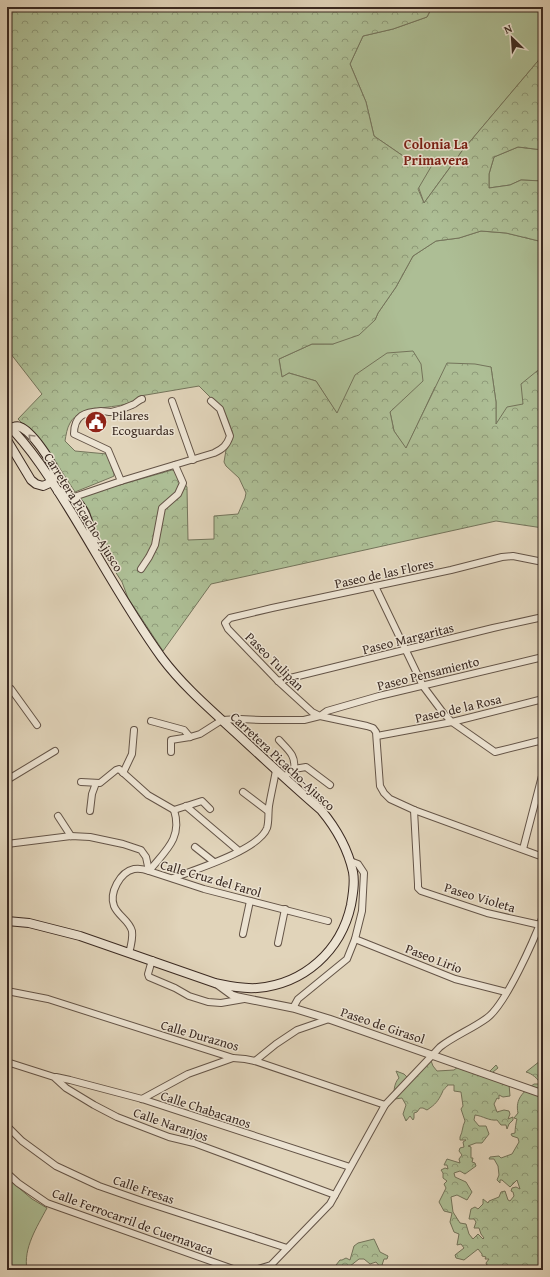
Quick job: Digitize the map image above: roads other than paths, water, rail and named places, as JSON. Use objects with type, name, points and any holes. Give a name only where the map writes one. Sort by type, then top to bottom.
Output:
[{"type":"main road","points":[[7,440],[31,480],[36,484],[43,486],[52,482],[55,475],[53,466],[35,440],[20,427],[15,426],[8,428]]},
{"type":"main road","name":"Carretera Picacho-Ajusco","points":[[7,921],[29,923],[80,936],[215,983],[246,988],[276,985],[286,982],[302,974],[324,958],[336,942],[349,913],[354,893],[354,883],[350,861],[331,822],[321,810],[187,687],[162,658],[52,482]]},
{"type":"main road","points":[[58,491],[74,497],[83,510],[97,554]]},
{"type":"street","points":[[121,481],[108,450],[74,434],[74,425],[77,419],[84,414],[110,412],[133,405],[142,399]]},
{"type":"street","points":[[172,401],[194,460]]},
{"type":"street","points":[[74,497],[121,481],[194,460],[221,450],[228,443],[230,436],[228,427],[220,409],[211,401]]},
{"type":"street","points":[[141,569],[149,557],[154,545],[162,508],[178,494],[183,483],[175,465]]},
{"type":"street","name":"Paseo de las Flores","points":[[230,618],[508,556],[543,562]]},
{"type":"street","points":[[375,586],[423,686],[444,714],[452,722],[495,752],[543,740]]},
{"type":"street","name":"Paseo Margaritas","points":[[278,681],[543,617]]},
{"type":"street","name":"Paseo Tulipán","points":[[230,618],[225,623],[228,630],[278,681],[312,712],[320,716]]},
{"type":"street","name":"Paseo Pensamiento","points":[[320,716],[327,711],[379,696],[543,657]]},
{"type":"street","points":[[7,688],[11,689],[37,725]]},
{"type":"street","name":"Paseo de la Rosa","points":[[377,736],[452,722],[543,699]]},
{"type":"street","points":[[171,752],[171,740],[200,734],[222,720],[240,718],[262,720],[304,720],[320,716],[367,726],[373,728],[376,732],[380,786],[390,799],[414,810],[543,857]]},
{"type":"street","points":[[151,721],[184,730],[190,737]]},
{"type":"street","points":[[123,773],[132,754],[134,730]]},
{"type":"street","points":[[279,740],[294,757],[294,769]]},
{"type":"street","points":[[7,780],[55,752]]},
{"type":"street","points":[[284,777],[294,769],[306,767],[330,785]]},
{"type":"street","points":[[81,782],[100,783],[119,769],[148,795],[174,810],[177,820],[174,840],[149,871],[140,868],[128,871],[120,880],[114,892],[114,906],[127,921],[132,933],[129,953]]},
{"type":"street","points":[[173,878],[239,851],[261,838],[267,828],[268,811],[276,770]]},
{"type":"street","points":[[523,849],[543,772]]},
{"type":"street","points":[[90,811],[92,794],[96,782]]},
{"type":"street","points":[[243,792],[268,811]]},
{"type":"street","points":[[174,810],[202,801],[210,809]]},
{"type":"street","points":[[186,806],[239,851]]},
{"type":"street","name":"Paseo Violeta","points":[[414,810],[418,888],[421,891],[487,913],[540,925]]},
{"type":"street","points":[[58,816],[71,836]]},
{"type":"street","name":"Calle Cruz del Farol","points":[[7,844],[71,836],[90,837],[135,847],[141,850],[146,857],[149,871],[204,889],[328,921]]},
{"type":"street","points":[[195,846],[214,862]]},
{"type":"street","points":[[293,1008],[298,999],[347,959],[355,939],[362,911],[364,873],[358,864],[350,861]]},
{"type":"street","points":[[244,934],[250,901]]},
{"type":"street","points":[[278,943],[285,909]]},
{"type":"street","points":[[255,1270],[272,1265],[330,1204],[385,1105],[446,1042],[488,1017],[506,992],[523,962],[543,916]]},
{"type":"street","name":"Paseo Lirio","points":[[355,939],[455,979],[506,992]]},
{"type":"street","points":[[152,960],[148,974],[149,977],[175,988],[189,996],[208,1002],[221,1003],[245,999]]},
{"type":"street","name":"Paseo de Girasol","points":[[215,983],[232,995],[245,999],[293,1008],[329,1019],[543,1094]]},
{"type":"street","name":"Calle Duraznos","points":[[7,991],[48,999],[234,1058],[255,1062],[385,1105]]},
{"type":"street","points":[[255,1062],[276,1044],[297,1030],[329,1019]]},
{"type":"street","points":[[142,1099],[188,1074],[234,1058]]},
{"type":"street","name":"Calle Naranjos","points":[[7,1062],[54,1077],[66,1088],[135,1125],[169,1137],[194,1143],[335,1195]]},
{"type":"street","name":"Calle Chabacanos","points":[[54,1077],[142,1099],[350,1167]]},
{"type":"street","name":"Calle Fresas","points":[[7,1126],[22,1141],[56,1166],[99,1186],[288,1248]]},
{"type":"street","name":"Calle Ferrocarril de Cuernavaca","points":[[7,1173],[47,1204],[236,1270]]},
{"type":"place","name":"Pilares Ecoguardas","points":[[96,422]]},
{"type":"district","name":"Colonia La Primavera","points":[[436,152]]}]
